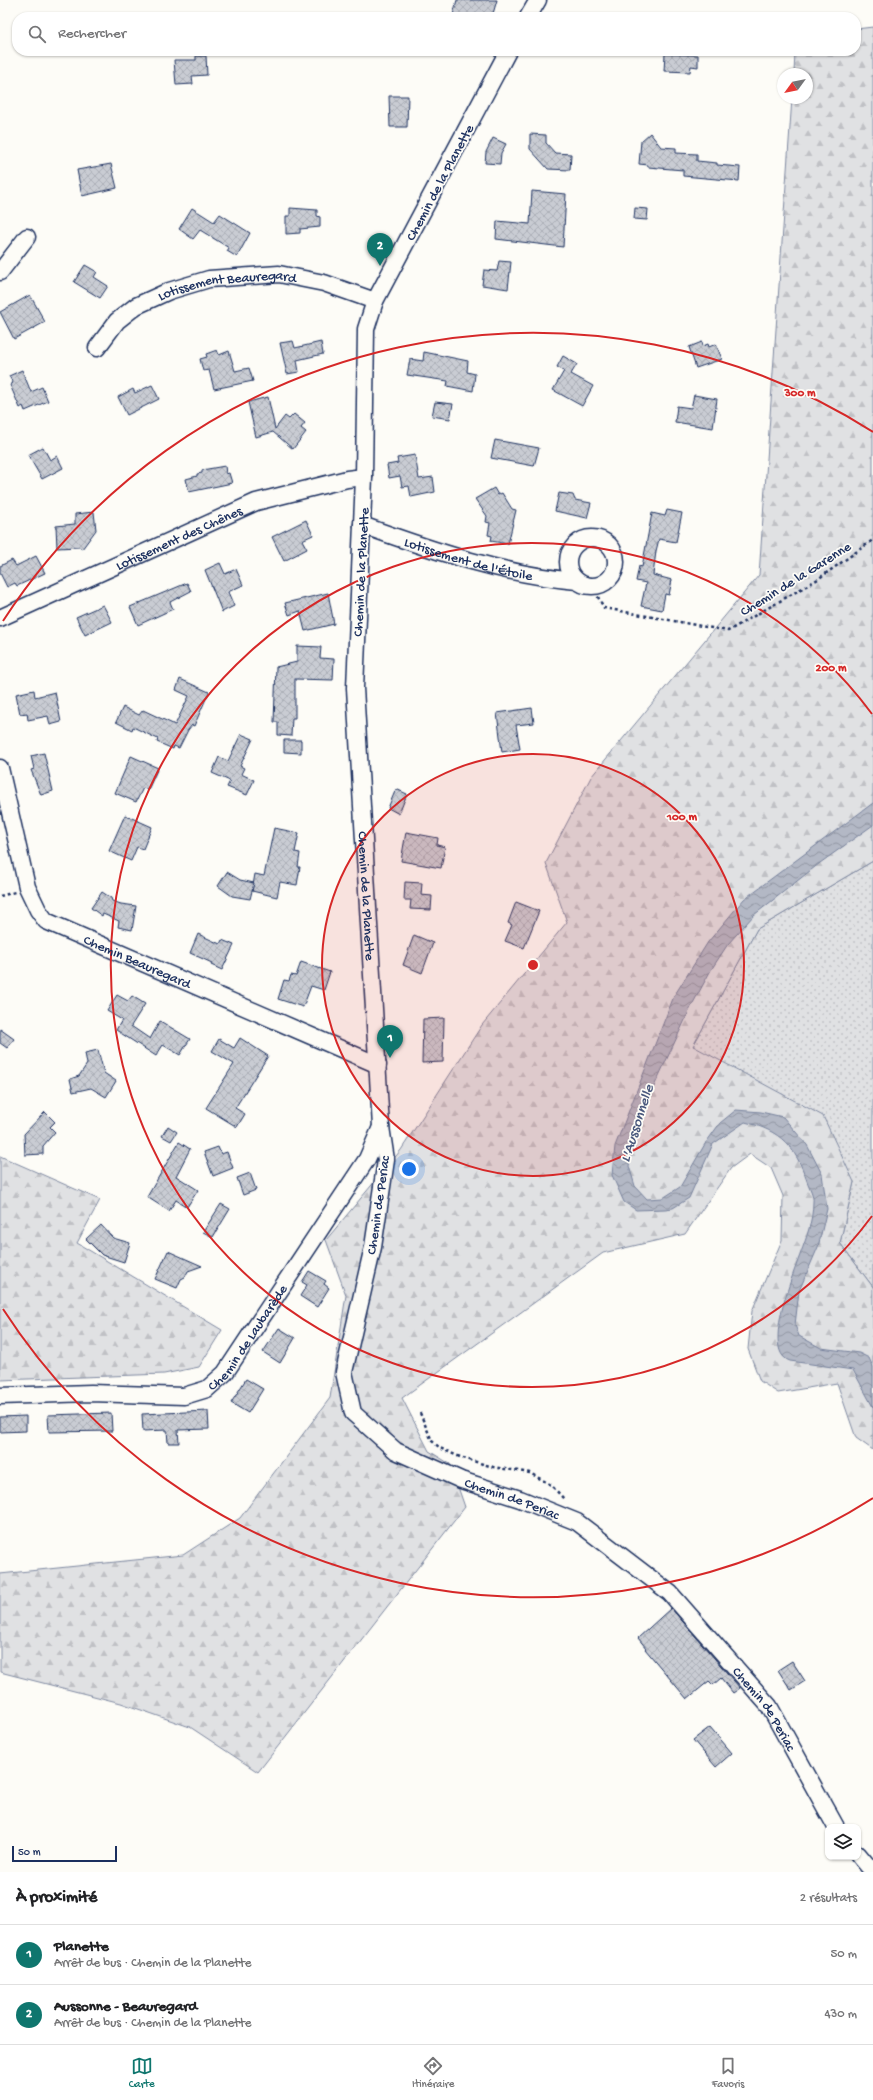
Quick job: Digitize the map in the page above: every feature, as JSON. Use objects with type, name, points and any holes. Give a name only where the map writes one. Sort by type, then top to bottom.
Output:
[{"type":"street","points":[[531,12],[538,0]]},
{"type":"street","name":"Chemin de la Planette","points":[[381,1127],[354,688],[364,477],[366,329],[375,301],[505,56]]},
{"type":"street","points":[[0,272],[27,237]]},
{"type":"street","name":"Lotissement Beauregard","points":[[97,348],[117,321],[136,306],[168,291],[209,279],[279,274],[324,283],[375,301]]},
{"type":"street","name":"Lotissement des Chênes","points":[[0,618],[256,502],[347,479],[364,477]]},
{"type":"street","name":"Lotissement de l'Étoile","points":[[362,526],[443,553],[544,578],[577,581],[592,586]]},
{"type":"street","points":[[577,581],[571,573],[568,562],[570,554],[576,545],[583,540],[594,538],[602,541],[612,548],[616,560],[615,570],[606,582],[592,586]]},
{"type":"street","name":"Chemin Beauregard","points":[[0,768],[27,887],[38,910],[46,921],[378,1065]]},
{"type":"street","name":"Chemin de Laubarède","points":[[0,1396],[91,1393],[184,1396],[207,1389],[225,1373],[367,1159],[381,1127]]},
{"type":"street","name":"Chemin de Periac","points":[[381,1127],[386,1160],[374,1239],[344,1372],[353,1413],[396,1451],[461,1480],[520,1499],[577,1522],[670,1594],[770,1706],[834,1824]]},
{"type":"street","points":[[861,1858],[873,1872]]},
{"type":"path","name":"Chemin de la Garenne","points":[[592,586],[604,608],[728,631],[818,579],[873,540]]},
{"type":"path","points":[[420,1413],[432,1441],[440,1448],[460,1457],[493,1467],[530,1473],[551,1485],[565,1500],[577,1522]]},
{"type":"green space","points":[[873,27],[873,861],[757,929],[693,1046],[823,1116],[854,1182],[840,1243],[873,1287],[873,1450],[856,1438],[837,1383],[778,1393],[760,1381],[748,1349],[752,1311],[782,1240],[783,1196],[771,1168],[750,1154],[731,1168],[685,1234],[603,1253],[402,1398],[429,1451],[450,1464],[465,1507],[258,1772],[190,1727],[121,1703],[0,1672],[0,1574],[183,1555],[240,1518],[330,1398],[346,1295],[326,1240],[401,1150],[482,1025],[567,922],[546,863],[591,777],[759,575],[792,104],[813,104],[813,68],[794,68],[795,56],[861,56],[861,28]]},
{"type":"green space","points":[[873,861],[873,1287],[840,1243],[854,1182],[693,1046],[757,929]]},
{"type":"green space","points":[[0,1156],[100,1200],[77,1243],[222,1330],[199,1367],[164,1374],[0,1380]]},
{"type":"water","name":"L'Aussonnelle","points":[[873,803],[873,825],[820,863],[754,915],[728,944],[711,970],[692,1005],[637,1123],[629,1166],[635,1186],[647,1199],[663,1198],[680,1187],[705,1144],[720,1123],[736,1110],[761,1112],[783,1117],[807,1145],[822,1174],[827,1209],[818,1247],[799,1291],[795,1325],[799,1336],[821,1348],[859,1353],[869,1358],[873,1367],[873,1407],[853,1370],[790,1361],[781,1353],[778,1339],[784,1301],[809,1228],[813,1199],[797,1158],[792,1149],[785,1142],[768,1130],[745,1122],[713,1144],[689,1198],[673,1208],[636,1210],[624,1202],[612,1175],[615,1146],[674,996],[708,942],[744,899]]},
{"type":"building","points":[[457,0],[497,0],[493,12],[454,12]]},
{"type":"building","points":[[196,56],[206,56],[207,75],[192,76],[193,84],[176,85],[174,60],[196,60]]},
{"type":"building","points":[[665,56],[698,56],[698,67],[691,66],[690,72],[664,71]]},
{"type":"building","points":[[389,96],[408,96],[407,127],[390,127]]},
{"type":"building","points":[[650,133],[661,147],[676,148],[676,153],[697,154],[697,161],[740,167],[739,181],[683,176],[683,170],[648,167],[648,165],[639,164],[641,141]]},
{"type":"building","points":[[530,134],[546,135],[546,143],[555,153],[571,154],[570,170],[548,169],[530,149]]},
{"type":"building","points":[[493,138],[506,144],[501,153],[500,164],[485,163],[486,152]]},
{"type":"building","points":[[111,164],[117,188],[82,196],[77,170]]},
{"type":"building","points":[[532,191],[566,194],[563,247],[496,239],[497,221],[530,224]]},
{"type":"building","points":[[192,208],[214,222],[220,214],[250,233],[237,257],[227,251],[229,248],[200,230],[193,239],[179,229]]},
{"type":"building","points":[[290,208],[317,210],[317,216],[320,217],[320,227],[300,229],[300,233],[286,234],[286,216],[290,216]]},
{"type":"building","points":[[635,208],[648,209],[647,220],[634,219]]},
{"type":"building","points":[[499,261],[511,262],[508,289],[482,285],[484,270],[497,271]]},
{"type":"building","points":[[85,265],[97,272],[94,277],[108,286],[100,298],[74,282]]},
{"type":"building","points":[[30,295],[45,322],[14,339],[0,312]]},
{"type":"building","points":[[293,341],[295,348],[321,342],[323,354],[297,360],[299,372],[287,374],[280,343]]},
{"type":"building","points":[[702,342],[703,346],[708,344],[709,347],[716,344],[722,359],[696,368],[689,347]]},
{"type":"building","points":[[217,350],[219,355],[229,351],[235,371],[249,368],[253,381],[214,389],[209,370],[203,371],[200,359],[207,357],[206,354]]},
{"type":"building","points":[[424,352],[468,361],[467,372],[475,374],[473,391],[447,386],[448,381],[407,375],[410,359],[423,361]]},
{"type":"building","points":[[563,356],[577,364],[571,374],[593,386],[582,406],[553,390],[564,371],[557,367]]},
{"type":"building","points":[[22,370],[31,392],[42,387],[48,401],[25,411],[23,406],[20,408],[10,385],[13,383],[9,376]]},
{"type":"building","points":[[152,385],[159,399],[127,415],[118,397],[133,389],[135,393]]},
{"type":"building","points":[[694,395],[717,399],[713,428],[675,422],[677,406],[691,408]]},
{"type":"building","points":[[268,397],[275,429],[285,416],[289,419],[294,414],[305,423],[301,428],[306,432],[293,449],[273,432],[256,437],[248,402]]},
{"type":"building","points":[[435,402],[453,404],[450,419],[432,416]]},
{"type":"building","points":[[495,440],[539,448],[534,466],[491,458]]},
{"type":"building","points":[[43,447],[50,460],[57,456],[63,468],[42,479],[28,455]]},
{"type":"building","points":[[415,455],[419,479],[433,477],[435,492],[411,497],[409,486],[402,487],[400,476],[389,478],[387,465],[398,463],[397,458]]},
{"type":"building","points":[[225,466],[226,474],[229,473],[232,483],[189,492],[186,479],[197,476],[197,474],[202,473],[202,470]]},
{"type":"building","points":[[494,488],[498,495],[502,493],[512,509],[516,510],[508,544],[491,541],[492,536],[488,535],[490,523],[486,522],[487,516],[475,499]]},
{"type":"building","points":[[559,493],[573,495],[575,500],[591,503],[587,518],[555,511]]},
{"type":"building","points":[[667,510],[682,513],[676,542],[659,539],[656,551],[653,575],[672,580],[669,595],[665,594],[662,610],[641,606],[646,583],[636,581],[639,566],[642,567],[652,513],[665,516]]},
{"type":"building","points":[[94,512],[96,530],[82,549],[79,547],[57,548],[56,526],[75,524],[75,514]]},
{"type":"building","points":[[306,520],[313,535],[302,540],[307,549],[284,561],[272,537]]},
{"type":"building","points":[[36,556],[45,573],[17,586],[15,583],[7,587],[0,573],[0,566],[12,560],[16,566]]},
{"type":"building","points":[[220,563],[225,574],[236,569],[243,585],[228,592],[234,606],[222,612],[205,570]]},
{"type":"building","points":[[187,583],[191,591],[170,602],[173,609],[138,625],[130,607]]},
{"type":"building","points":[[328,593],[334,624],[305,631],[300,611],[289,615],[285,603]]},
{"type":"building","points":[[103,605],[112,622],[85,635],[76,617]]},
{"type":"building","points":[[297,646],[321,647],[320,658],[334,659],[333,680],[295,679],[295,718],[292,718],[291,736],[278,735],[278,722],[274,722],[276,667],[297,662]]},
{"type":"building","points":[[180,679],[209,692],[194,726],[192,725],[188,730],[179,748],[174,746],[173,749],[157,742],[158,739],[133,727],[132,730],[116,722],[123,707],[139,715],[143,710],[175,725],[189,696],[176,690]]},
{"type":"building","points":[[34,690],[35,697],[55,692],[61,722],[50,725],[48,716],[28,720],[27,713],[20,714],[16,694]]},
{"type":"building","points":[[532,708],[534,723],[516,725],[520,749],[502,752],[497,713]]},
{"type":"building","points":[[241,734],[253,739],[240,766],[244,768],[241,774],[254,780],[247,795],[227,787],[230,781],[212,773],[219,757],[228,761]]},
{"type":"building","points":[[284,740],[301,740],[301,753],[284,752]]},
{"type":"building","points":[[44,753],[53,791],[41,795],[31,770],[34,769],[31,756]]},
{"type":"building","points":[[131,756],[158,768],[148,790],[143,788],[136,802],[115,793]]},
{"type":"building","points":[[396,789],[407,794],[399,814],[388,808]]},
{"type":"building","points":[[125,815],[152,827],[143,849],[137,847],[131,861],[109,851]]},
{"type":"building","points":[[274,828],[299,833],[295,852],[300,853],[298,867],[300,867],[297,885],[280,882],[277,897],[252,891],[255,874],[264,876]]},
{"type":"building","points":[[406,832],[438,838],[437,845],[445,847],[441,868],[401,861]]},
{"type":"building","points":[[227,872],[240,880],[254,883],[250,899],[232,896],[218,886]]},
{"type":"building","points":[[405,882],[422,883],[421,895],[432,896],[431,910],[410,909],[411,900],[404,900]]},
{"type":"building","points":[[102,892],[111,898],[112,901],[136,906],[132,930],[118,927],[119,921],[103,914],[102,916],[91,908]]},
{"type":"building","points":[[516,902],[539,911],[524,948],[505,941],[512,925],[508,923]]},
{"type":"building","points":[[198,934],[220,944],[222,940],[234,945],[222,970],[211,965],[212,963],[190,953]]},
{"type":"building","points":[[414,935],[433,943],[422,973],[403,965]]},
{"type":"building","points":[[301,962],[330,972],[324,990],[311,986],[303,1007],[278,999],[284,980],[289,981],[291,975],[296,976]]},
{"type":"building","points":[[117,995],[128,1001],[132,996],[145,1004],[131,1026],[150,1039],[160,1021],[190,1039],[180,1055],[163,1045],[156,1056],[116,1030],[122,1020],[107,1011]]},
{"type":"building","points":[[444,1018],[443,1062],[422,1063],[423,1019]]},
{"type":"building","points":[[0,1029],[14,1039],[7,1048],[0,1043]]},
{"type":"building","points":[[240,1038],[268,1056],[235,1108],[245,1114],[237,1127],[206,1108],[234,1064],[212,1051],[219,1039],[234,1048]]},
{"type":"building","points":[[98,1050],[104,1073],[116,1081],[106,1097],[91,1088],[73,1092],[70,1079],[79,1076],[87,1064],[85,1053]]},
{"type":"building","points":[[45,1112],[55,1122],[50,1127],[55,1132],[43,1146],[43,1154],[25,1155],[24,1134]]},
{"type":"building","points":[[168,1126],[177,1132],[171,1141],[162,1136]]},
{"type":"building","points":[[179,1142],[190,1149],[176,1176],[198,1190],[187,1207],[176,1200],[169,1211],[147,1197]]},
{"type":"building","points":[[218,1147],[221,1154],[227,1152],[233,1168],[213,1176],[204,1152]]},
{"type":"building","points":[[250,1173],[256,1190],[243,1195],[237,1178]]},
{"type":"building","points":[[221,1204],[230,1209],[213,1237],[203,1232]]},
{"type":"building","points":[[101,1225],[113,1238],[130,1243],[124,1262],[102,1255],[86,1239]]},
{"type":"building","points":[[168,1251],[202,1266],[188,1271],[185,1277],[181,1279],[177,1288],[155,1279]]},
{"type":"building","points":[[309,1271],[326,1281],[324,1284],[329,1288],[317,1307],[300,1296],[307,1285],[302,1282]]},
{"type":"building","points":[[279,1328],[295,1338],[280,1363],[263,1352]]},
{"type":"building","points":[[246,1379],[263,1389],[248,1413],[231,1403]]},
{"type":"building","points":[[208,1411],[209,1429],[178,1430],[179,1443],[168,1443],[167,1430],[143,1431],[142,1414]]},
{"type":"building","points":[[111,1413],[112,1431],[49,1432],[48,1415]]},
{"type":"building","points":[[26,1416],[26,1431],[0,1432],[0,1417]]},
{"type":"building","points":[[671,1608],[740,1688],[733,1693],[721,1678],[713,1685],[709,1681],[687,1699],[645,1649],[646,1648],[638,1638]]},
{"type":"building","points":[[792,1661],[805,1681],[791,1690],[778,1670]]},
{"type":"building","points":[[710,1727],[732,1753],[716,1767],[693,1740]]},
{"type":"place","name":"Aussonne - Beauregard","points":[[380,266]]},
{"type":"place","name":"Planette","points":[[390,1058]]}]
